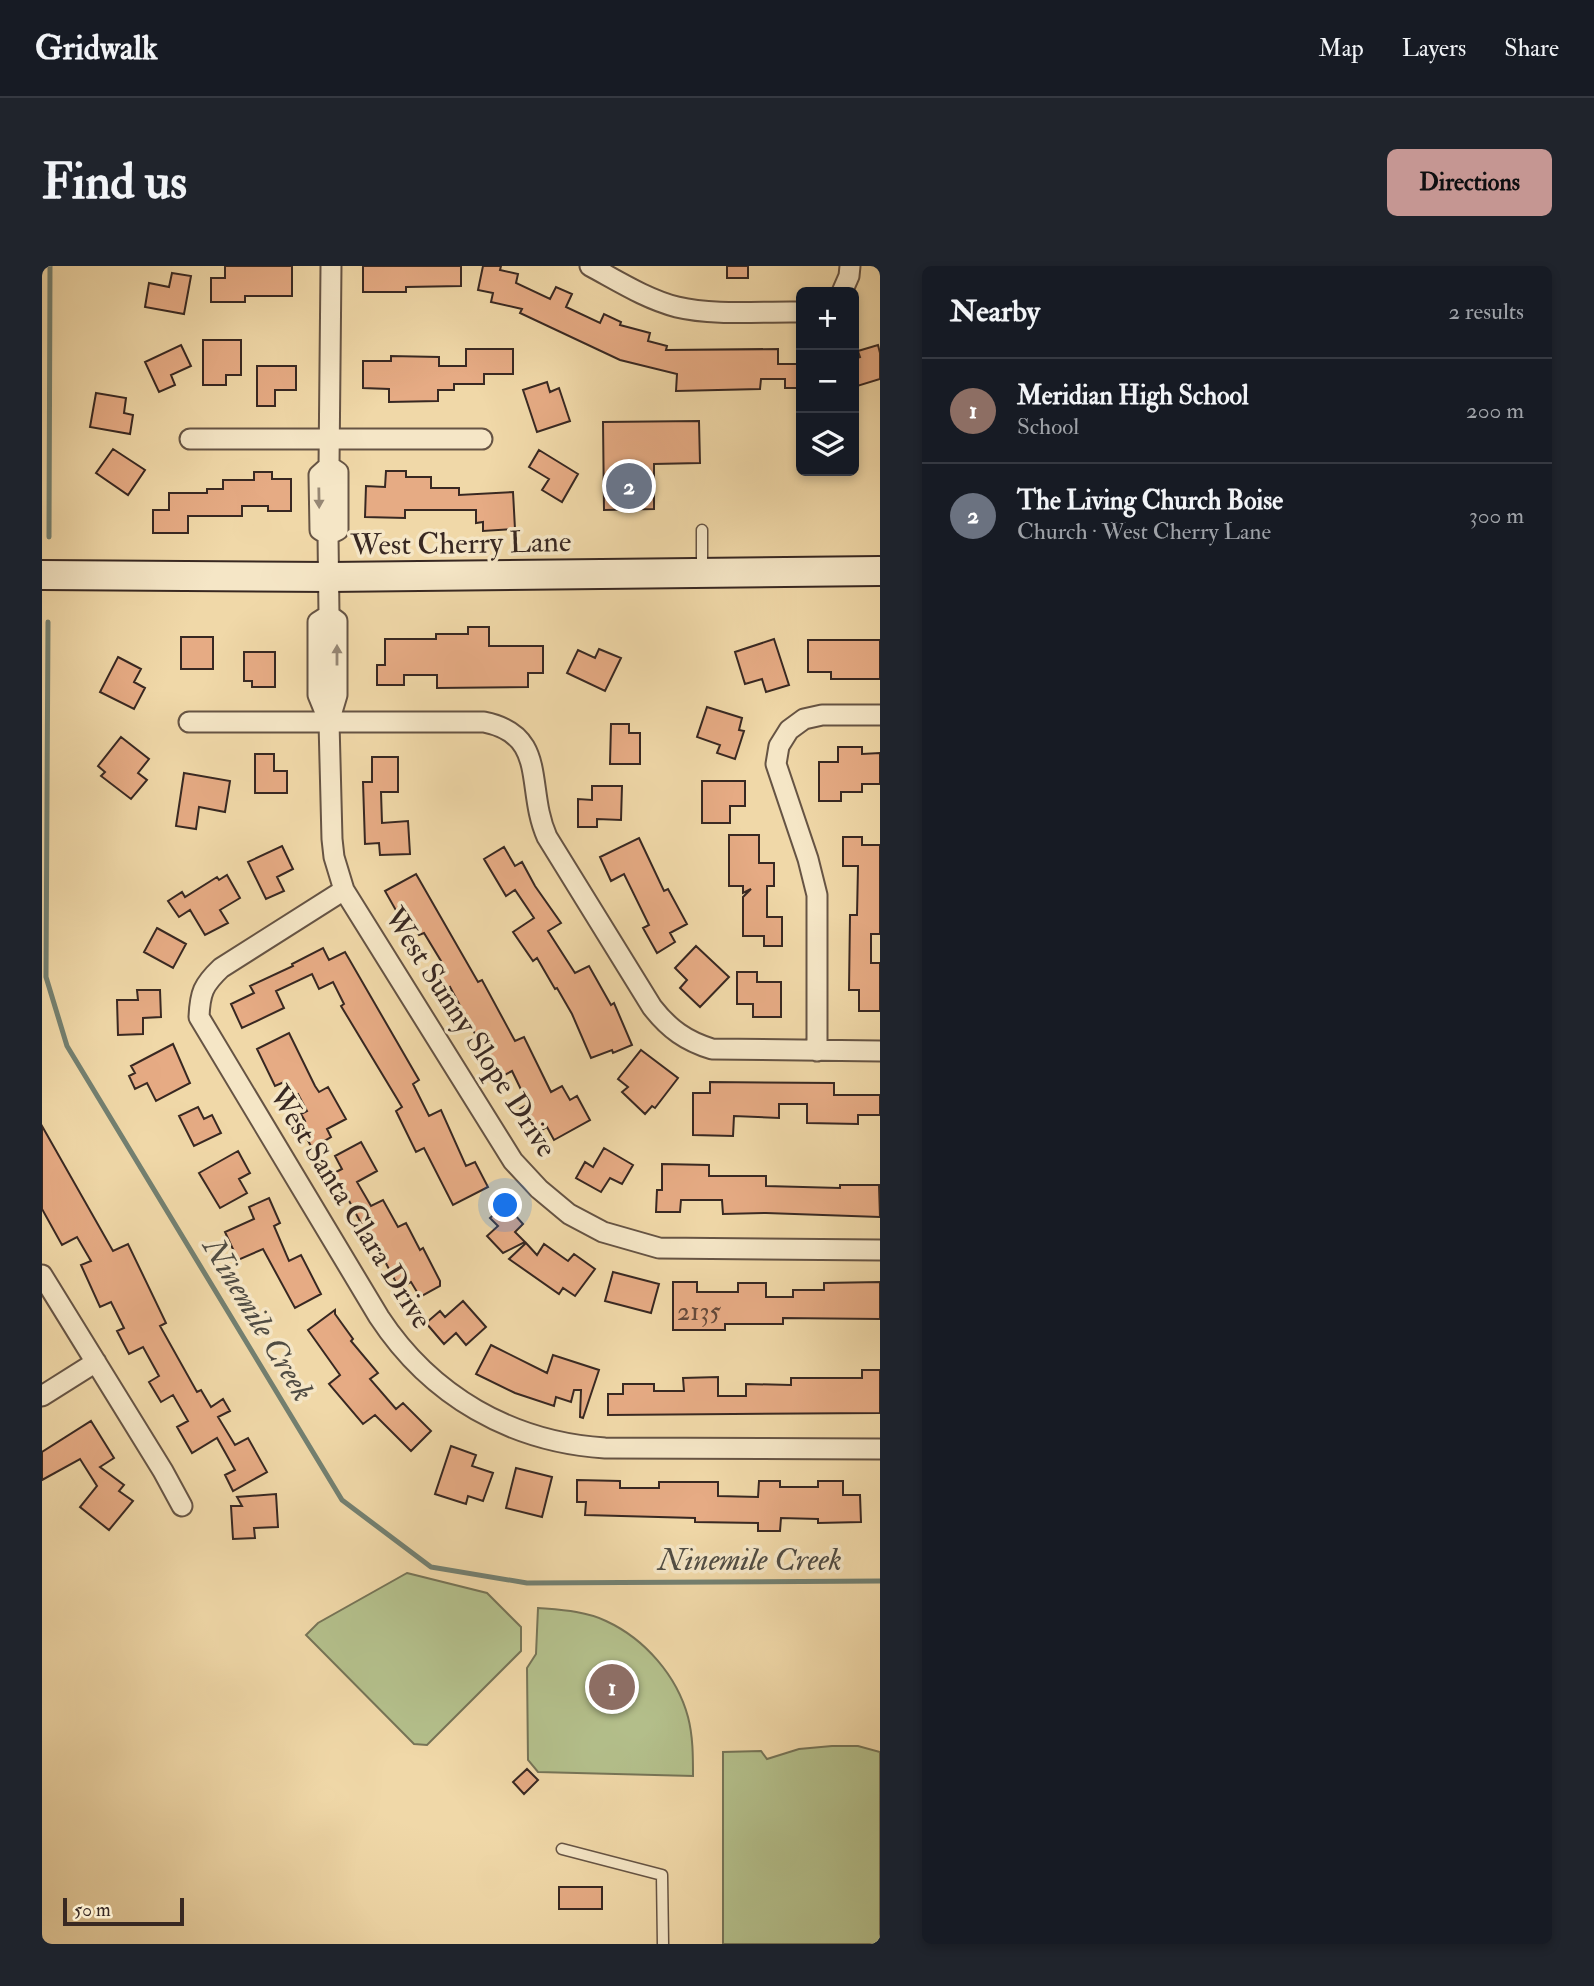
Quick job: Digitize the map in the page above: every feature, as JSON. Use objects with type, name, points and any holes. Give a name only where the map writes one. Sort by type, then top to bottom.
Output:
[{"type":"main road","name":"West Cherry Lane","points":[[42,575],[329,577],[880,571]]},
{"type":"street","points":[[329,438],[331,266]]},
{"type":"street","points":[[590,266],[643,294],[679,307],[697,311],[796,312]]},
{"type":"street","points":[[844,287],[850,266]]},
{"type":"street","name":"West Sunny Slope Drive","points":[[329,438],[329,466],[338,472],[338,530],[327,535],[329,615],[337,621],[337,695],[329,722],[334,857],[344,890],[513,1161],[539,1189],[569,1213],[603,1232],[659,1248],[880,1250]]},
{"type":"street","points":[[190,439],[482,439]]},
{"type":"street","points":[[817,1051],[817,895],[808,859],[776,764],[779,746],[789,730],[804,719],[822,715],[880,715]]},
{"type":"street","points":[[189,722],[484,722],[503,726],[518,736],[529,752],[537,811],[547,837],[663,1022],[694,1043],[712,1049],[880,1051]]},
{"type":"street","name":"West Santa Clara Drive","points":[[344,890],[221,968],[207,981],[200,998],[199,1017],[379,1317],[414,1362],[444,1390],[476,1411],[511,1428],[566,1444],[604,1448],[880,1449]]},
{"type":"street","points":[[42,1275],[182,1506]]},
{"type":"street","points":[[42,1396],[96,1362]]},
{"type":"lane","points":[[702,530],[702,573]]},
{"type":"lane","points":[[562,1849],[662,1875],[663,1944]]},
{"type":"green space","points":[[407,1573],[487,1593],[521,1627],[521,1651],[427,1745],[414,1744],[306,1635],[318,1623]]},
{"type":"green space","points":[[538,1608],[581,1613],[606,1621],[634,1638],[658,1660],[676,1687],[688,1717],[692,1739],[693,1776],[538,1772],[528,1760],[527,1668],[536,1654]]},
{"type":"green space","points":[[858,1746],[880,1752],[880,1944],[723,1944],[723,1752],[761,1751],[767,1759],[799,1749]]},
{"type":"building","points":[[225,266],[292,266],[292,296],[245,296],[245,302],[211,302],[211,278],[225,278]]},
{"type":"building","points":[[363,266],[461,266],[461,286],[406,287],[406,292],[363,292]]},
{"type":"building","points":[[483,266],[501,266],[500,270],[518,274],[516,283],[550,299],[556,287],[572,294],[566,307],[600,323],[604,314],[621,322],[620,325],[650,333],[648,341],[667,346],[666,350],[778,349],[778,364],[796,364],[796,388],[785,388],[785,379],[761,379],[760,389],[676,391],[677,374],[620,360],[520,313],[522,309],[491,302],[493,293],[478,290]]},
{"type":"building","points":[[727,266],[748,266],[748,278],[727,278]]},
{"type":"building","points":[[172,273],[191,276],[184,314],[145,307],[149,283],[169,287]]},
{"type":"building","points":[[203,340],[241,340],[241,375],[226,375],[226,385],[203,385]]},
{"type":"building","points":[[181,345],[191,366],[171,375],[175,385],[159,392],[145,362]]},
{"type":"building","points":[[878,345],[880,379],[859,385],[859,351]]},
{"type":"building","points":[[466,349],[513,349],[513,374],[484,374],[484,384],[454,384],[454,390],[438,390],[438,401],[389,402],[389,389],[363,388],[363,361],[391,361],[391,356],[439,357],[439,366],[466,366]]},
{"type":"building","points":[[257,366],[296,366],[296,390],[275,390],[275,406],[257,406]]},
{"type":"building","points":[[547,382],[550,392],[559,388],[570,421],[537,432],[523,390]]},
{"type":"building","points":[[96,393],[126,398],[124,413],[133,415],[130,434],[90,427]]},
{"type":"building","points":[[699,421],[700,463],[654,464],[654,509],[604,510],[603,422]]},
{"type":"building","points":[[113,449],[145,470],[128,495],[96,473]]},
{"type":"building","points":[[539,450],[578,474],[562,502],[542,490],[549,479],[529,467]]},
{"type":"building","points":[[386,471],[406,471],[406,477],[431,477],[431,488],[459,488],[459,495],[513,492],[515,529],[483,531],[483,522],[476,523],[476,510],[405,510],[405,518],[365,517],[366,486],[385,487]]},
{"type":"building","points":[[254,472],[272,472],[272,479],[291,479],[291,511],[268,511],[268,506],[242,506],[242,516],[188,516],[188,533],[153,533],[153,510],[169,510],[169,493],[207,493],[207,489],[223,489],[223,480],[254,480]]},
{"type":"building","points":[[468,627],[489,627],[489,646],[543,646],[543,673],[528,673],[528,687],[437,688],[437,675],[404,675],[404,685],[377,685],[377,665],[385,665],[385,639],[436,639],[436,634],[468,634]]},
{"type":"building","points":[[181,637],[213,637],[213,669],[181,669]]},
{"type":"building","points":[[774,639],[789,685],[766,692],[762,679],[745,684],[735,652]]},
{"type":"building","points":[[808,640],[880,640],[880,679],[831,679],[831,672],[808,672]]},
{"type":"building","points":[[599,649],[621,658],[605,691],[567,673],[578,650],[595,658]]},
{"type":"building","points":[[244,652],[275,652],[275,687],[252,687],[252,681],[244,681]]},
{"type":"building","points":[[118,657],[141,669],[134,682],[145,688],[134,709],[100,692]]},
{"type":"building","points":[[707,707],[742,718],[739,730],[744,731],[735,759],[717,753],[720,745],[697,737]]},
{"type":"building","points":[[611,724],[629,724],[629,733],[640,733],[640,764],[610,764]]},
{"type":"building","points":[[121,737],[149,759],[138,773],[147,780],[131,799],[101,776],[105,772],[98,766]]},
{"type":"building","points":[[838,747],[862,747],[862,754],[880,753],[880,784],[862,784],[862,792],[841,792],[841,801],[819,801],[819,762],[838,762]]},
{"type":"building","points":[[255,754],[274,754],[274,771],[287,771],[287,793],[255,793]]},
{"type":"building","points":[[372,757],[398,757],[398,792],[381,792],[382,823],[408,821],[410,854],[380,855],[379,843],[365,844],[363,782],[372,782]]},
{"type":"building","points":[[184,773],[230,781],[225,812],[199,807],[196,829],[176,826]]},
{"type":"building","points":[[702,781],[745,781],[745,806],[730,806],[730,823],[702,823]]},
{"type":"building","points":[[592,786],[622,786],[621,820],[597,819],[597,827],[578,827],[578,799],[592,800]]},
{"type":"building","points":[[729,835],[759,835],[759,863],[774,863],[774,886],[767,886],[767,917],[782,917],[782,946],[764,946],[764,936],[743,936],[743,897],[751,889],[743,893],[743,886],[729,886]]},
{"type":"building","points":[[843,837],[862,837],[862,845],[880,845],[880,934],[871,934],[871,963],[880,963],[880,1011],[859,1011],[859,990],[849,990],[850,915],[857,915],[858,866],[843,866]]},
{"type":"building","points":[[639,838],[664,891],[668,889],[687,924],[670,933],[675,942],[657,953],[643,928],[649,925],[624,874],[611,881],[600,857]]},
{"type":"building","points":[[282,846],[293,869],[277,877],[284,891],[266,899],[248,862]]},
{"type":"building","points":[[504,847],[515,866],[522,862],[561,923],[548,931],[575,973],[589,966],[611,1005],[614,1003],[632,1045],[591,1058],[572,1014],[557,988],[555,989],[537,958],[533,961],[513,932],[534,918],[515,890],[506,896],[484,859]]},
{"type":"building","points":[[416,874],[478,982],[482,980],[515,1041],[524,1037],[551,1092],[562,1086],[570,1100],[577,1096],[590,1120],[554,1140],[547,1127],[534,1134],[520,1109],[528,1104],[512,1071],[499,1078],[450,987],[445,990],[432,966],[441,961],[424,933],[419,935],[405,910],[398,914],[385,891]]},
{"type":"building","points":[[227,875],[240,898],[220,910],[228,923],[205,935],[190,910],[179,917],[168,901],[182,892],[185,897],[217,877],[219,880]]},
{"type":"building","points":[[157,928],[186,944],[173,968],[144,952]]},
{"type":"building","points":[[696,946],[729,977],[700,1007],[680,988],[687,980],[675,968]]},
{"type":"building","points":[[323,948],[329,960],[345,952],[419,1080],[413,1084],[429,1116],[441,1110],[466,1166],[475,1162],[488,1187],[453,1205],[424,1148],[416,1152],[396,1111],[402,1107],[341,1006],[344,1004],[333,982],[319,989],[312,974],[276,991],[284,1008],[242,1028],[231,1004],[254,993],[250,986],[293,966],[292,964]]},
{"type":"building","points":[[737,972],[757,972],[757,982],[781,982],[781,1017],[753,1017],[753,1004],[737,1004]]},
{"type":"building","points":[[137,990],[160,990],[161,1017],[143,1018],[143,1034],[118,1035],[117,1000],[138,1000]]},
{"type":"building","points":[[289,1033],[315,1086],[319,1092],[328,1087],[346,1119],[327,1129],[331,1137],[312,1148],[299,1124],[305,1121],[301,1114],[307,1111],[298,1094],[292,1097],[284,1082],[275,1086],[257,1049]]},
{"type":"building","points":[[173,1044],[190,1083],[156,1101],[147,1083],[135,1089],[129,1076],[135,1073],[131,1066]]},
{"type":"building","points":[[641,1050],[678,1078],[655,1108],[652,1106],[645,1114],[622,1092],[628,1087],[618,1079]]},
{"type":"building","points":[[710,1082],[834,1083],[834,1095],[880,1095],[880,1115],[858,1115],[858,1124],[807,1123],[807,1104],[779,1104],[779,1118],[734,1116],[733,1136],[693,1135],[693,1093],[710,1093]]},
{"type":"building","points":[[198,1107],[204,1119],[212,1115],[221,1133],[194,1146],[179,1116]]},
{"type":"building","points":[[42,1126],[113,1251],[128,1244],[166,1323],[160,1326],[197,1392],[201,1390],[211,1407],[223,1399],[230,1411],[218,1417],[235,1445],[248,1438],[267,1472],[233,1491],[225,1475],[235,1470],[217,1438],[192,1453],[177,1427],[188,1421],[173,1395],[161,1402],[149,1382],[159,1376],[143,1347],[129,1354],[117,1331],[124,1328],[111,1302],[100,1307],[81,1265],[91,1261],[77,1237],[62,1245],[42,1209]]},
{"type":"building","points":[[361,1142],[377,1171],[357,1182],[371,1206],[383,1200],[398,1227],[406,1223],[440,1281],[440,1286],[420,1297],[411,1282],[399,1288],[347,1197],[344,1199],[330,1175],[342,1169],[335,1156]]},
{"type":"building","points":[[604,1148],[633,1165],[622,1184],[610,1178],[601,1192],[576,1178],[585,1162],[593,1167]]},
{"type":"building","points":[[238,1151],[250,1173],[239,1179],[247,1193],[220,1208],[199,1173]]},
{"type":"building","points":[[662,1164],[709,1165],[709,1176],[766,1176],[766,1186],[840,1188],[840,1185],[879,1185],[880,1217],[723,1214],[722,1200],[681,1200],[680,1212],[656,1212],[657,1190],[662,1190]]},
{"type":"building","points":[[269,1198],[280,1223],[274,1226],[289,1261],[301,1255],[321,1294],[295,1308],[263,1249],[238,1260],[225,1232],[254,1219],[249,1207]]},
{"type":"building","points":[[505,1204],[523,1224],[515,1232],[525,1242],[503,1253],[487,1236],[498,1226],[490,1218]]},
{"type":"building","points":[[526,1243],[537,1255],[544,1244],[568,1261],[574,1254],[595,1269],[575,1296],[563,1288],[559,1294],[509,1259]]},
{"type":"building","points":[[613,1272],[659,1284],[651,1313],[605,1301]]},
{"type":"building","points":[[673,1282],[697,1282],[697,1292],[738,1292],[738,1283],[766,1283],[766,1297],[793,1297],[793,1290],[824,1290],[824,1283],[880,1282],[880,1319],[783,1318],[783,1324],[725,1324],[725,1330],[673,1330]]},
{"type":"building","points":[[463,1301],[486,1327],[466,1345],[456,1333],[444,1344],[426,1323],[440,1311],[445,1317]]},
{"type":"building","points":[[335,1310],[335,1314],[353,1339],[351,1341],[378,1373],[370,1379],[396,1409],[403,1403],[431,1431],[411,1451],[375,1415],[363,1424],[329,1384],[340,1375],[308,1330]]},
{"type":"building","points":[[491,1345],[547,1373],[553,1355],[599,1370],[583,1418],[580,1417],[581,1390],[574,1390],[571,1402],[556,1397],[554,1406],[515,1393],[476,1374]]},
{"type":"building","points":[[862,1370],[880,1370],[880,1413],[608,1415],[608,1394],[623,1394],[623,1384],[654,1384],[654,1391],[684,1391],[683,1378],[718,1377],[718,1396],[746,1396],[746,1384],[791,1385],[791,1378],[862,1378]]},
{"type":"building","points":[[91,1421],[114,1458],[100,1467],[124,1485],[119,1491],[133,1501],[109,1530],[80,1507],[97,1486],[80,1459],[42,1480],[42,1452]]},
{"type":"building","points":[[451,1446],[476,1455],[472,1466],[493,1473],[483,1501],[468,1496],[466,1504],[435,1494]]},
{"type":"building","points":[[516,1468],[552,1477],[542,1517],[506,1508]]},
{"type":"building","points":[[577,1480],[620,1481],[620,1488],[659,1488],[659,1482],[718,1482],[718,1496],[758,1497],[759,1481],[780,1481],[780,1487],[818,1487],[818,1481],[843,1481],[843,1495],[860,1495],[861,1522],[818,1523],[818,1519],[781,1518],[780,1531],[758,1531],[758,1523],[585,1515],[586,1502],[577,1502]]},
{"type":"building","points":[[276,1494],[278,1527],[254,1528],[255,1538],[233,1539],[231,1506],[242,1506],[237,1497]]},
{"type":"building","points":[[527,1769],[538,1780],[524,1794],[513,1782]]},
{"type":"building","points":[[559,1887],[602,1887],[602,1909],[559,1909]]},
{"type":"waterway","name":"Ninemile Creek","points":[[49,537],[50,266]]},
{"type":"waterway","name":"Ninemile Creek","points":[[48,622],[46,977],[67,1046],[342,1500],[431,1567],[527,1583],[880,1581]]},
{"type":"place","name":"The Living Church Boise","points":[[629,486]]},
{"type":"place","name":"Meridian High School","points":[[612,1687]]}]
